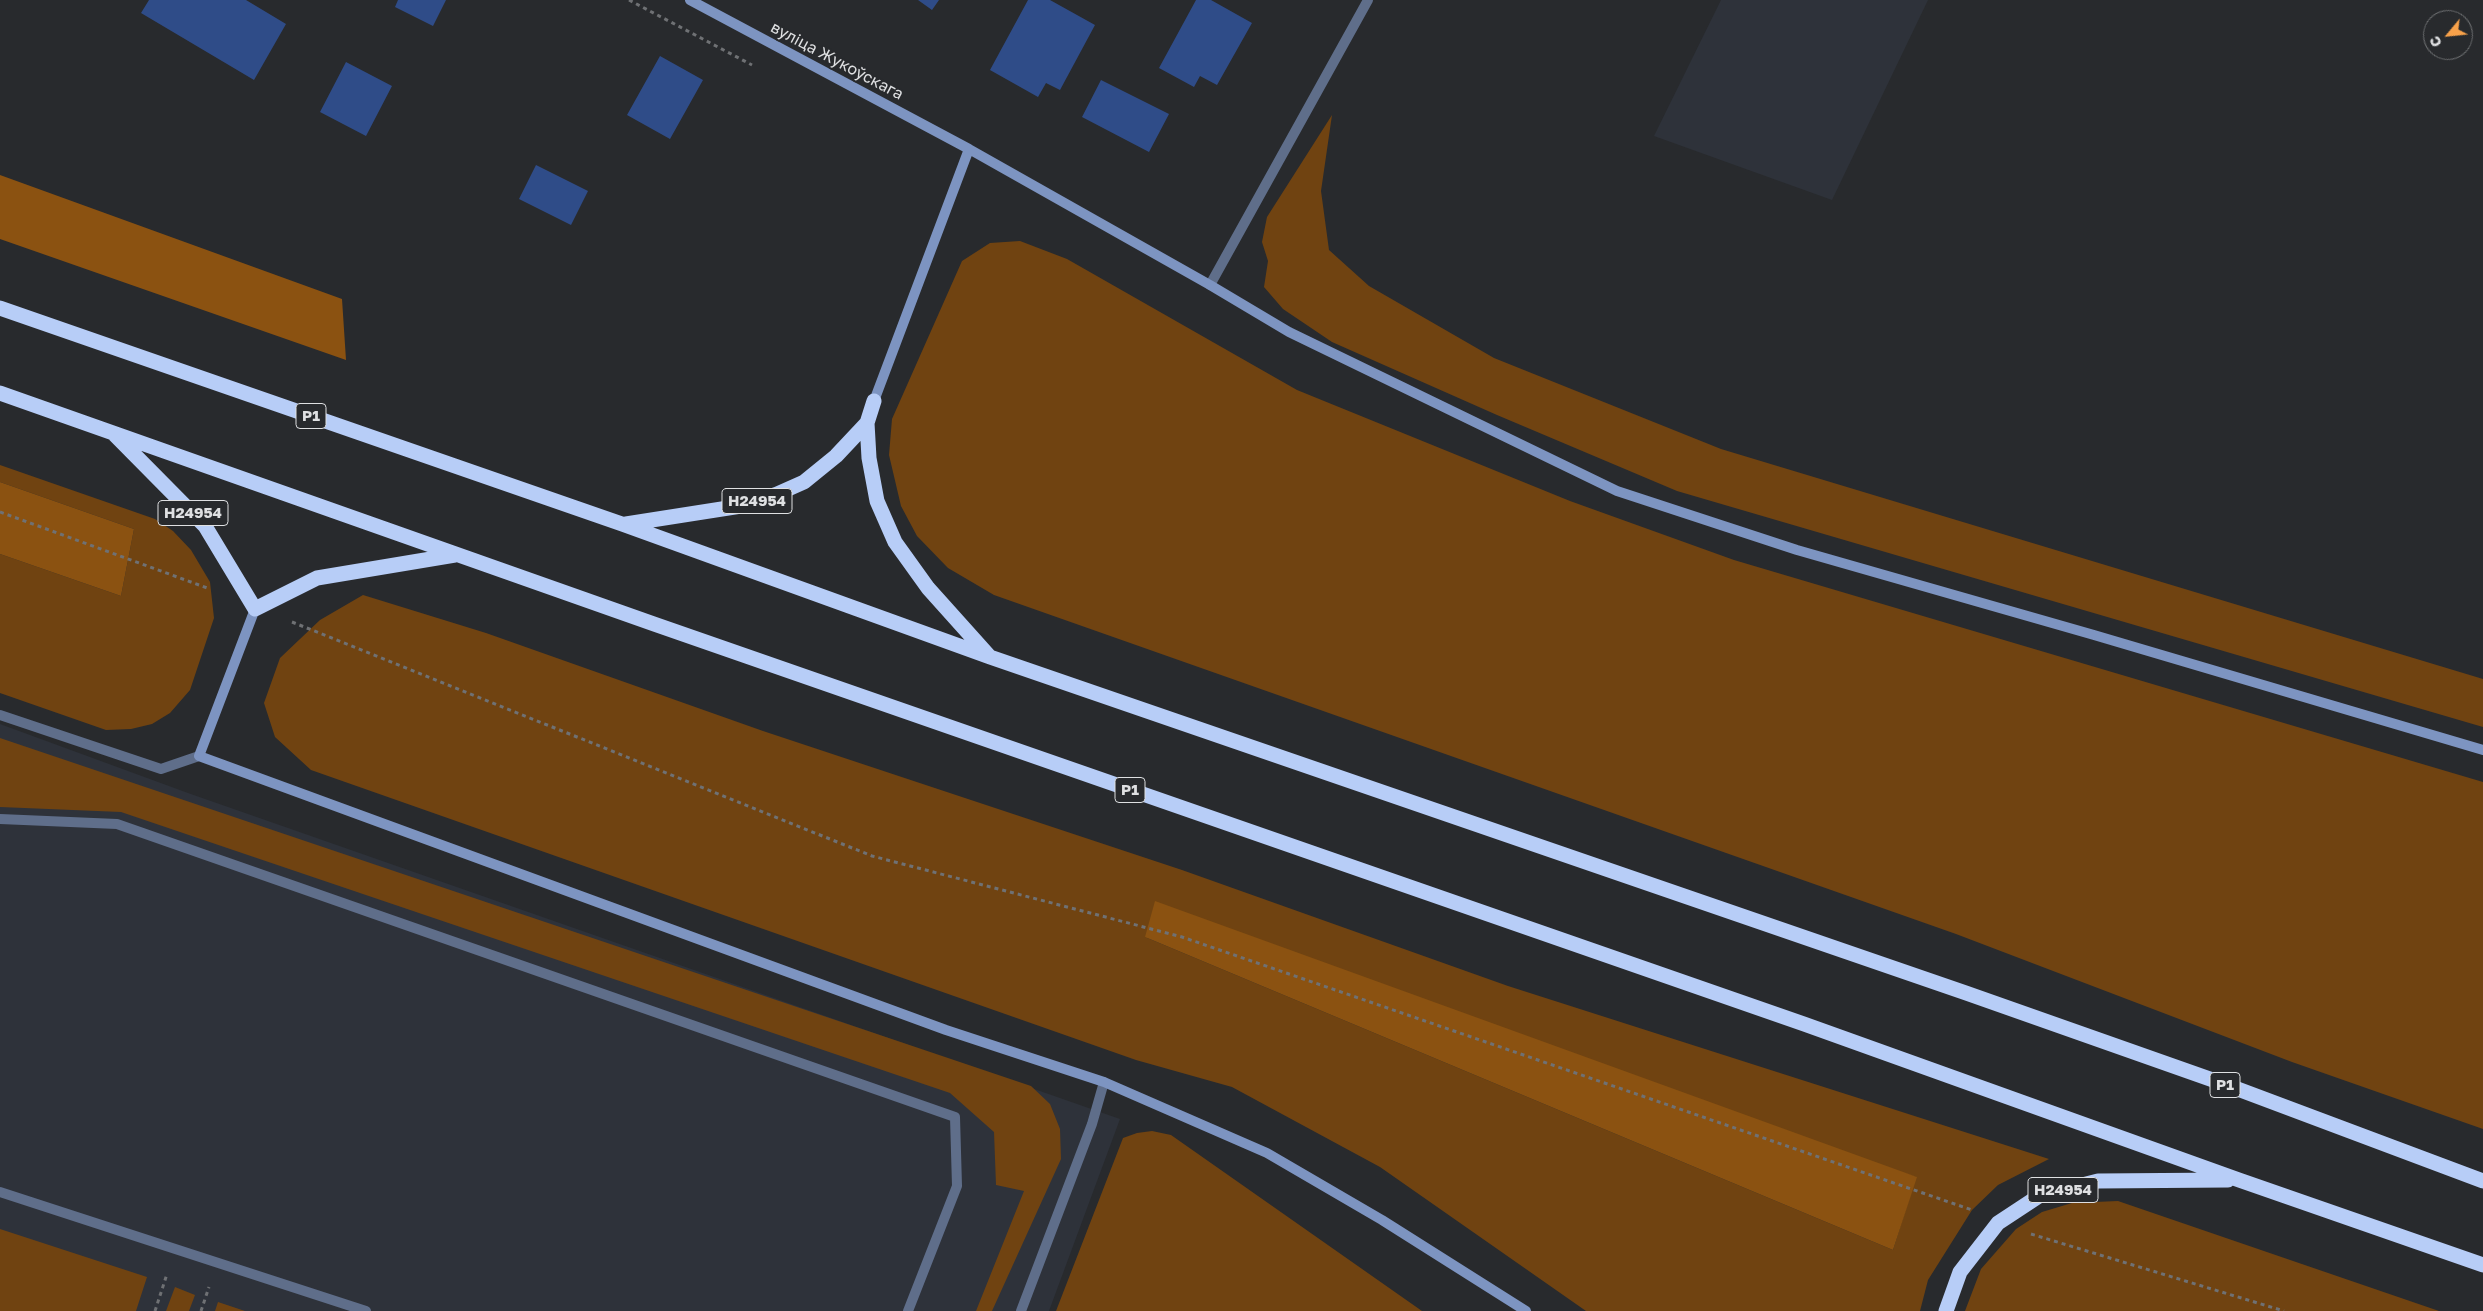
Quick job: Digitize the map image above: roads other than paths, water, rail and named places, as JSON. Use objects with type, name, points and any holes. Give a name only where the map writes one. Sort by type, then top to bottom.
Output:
[{"type":"highway","name":"Р1","points":[[0,308],[622,524],[990,657],[1976,996],[2227,1085],[2483,1181]]},
{"type":"highway","name":"Р1","points":[[0,393],[1804,1024],[2238,1180],[2483,1264]]},
{"type":"highway","name":"Н24954","points":[[874,401],[867,423],[869,458],[878,501],[895,542],[928,588],[990,657]]},
{"type":"highway","name":"Н24954","points":[[622,524],[741,506],[777,494],[804,482],[836,456],[867,423]]},
{"type":"highway","name":"Н24954","points":[[112,432],[205,526],[255,609]]},
{"type":"highway","points":[[255,609],[317,578],[456,554]]},
{"type":"highway","name":"Н24954","points":[[1946,1311],[1960,1272],[1998,1223],[2039,1196],[2098,1181],[2238,1180]]},
{"type":"street","name":"вуліца Жукоўскага","points":[[690,0],[969,149],[1298,336],[1617,491],[1797,550],[2103,637],[2483,750]]},
{"type":"street","points":[[1210,285],[1368,0]]},
{"type":"street","name":"Н24954","points":[[874,401],[969,149]]},
{"type":"street","points":[[199,756],[255,609]]},
{"type":"street","points":[[0,716],[161,768],[199,756],[946,1030],[1104,1082],[1267,1153],[1382,1220],[1526,1311]]},
{"type":"street","points":[[0,819],[117,824],[955,1117],[957,1186],[908,1311]]},
{"type":"street","points":[[1021,1311],[1092,1124],[1104,1082]]},
{"type":"street","points":[[0,1192],[366,1311]]}]
